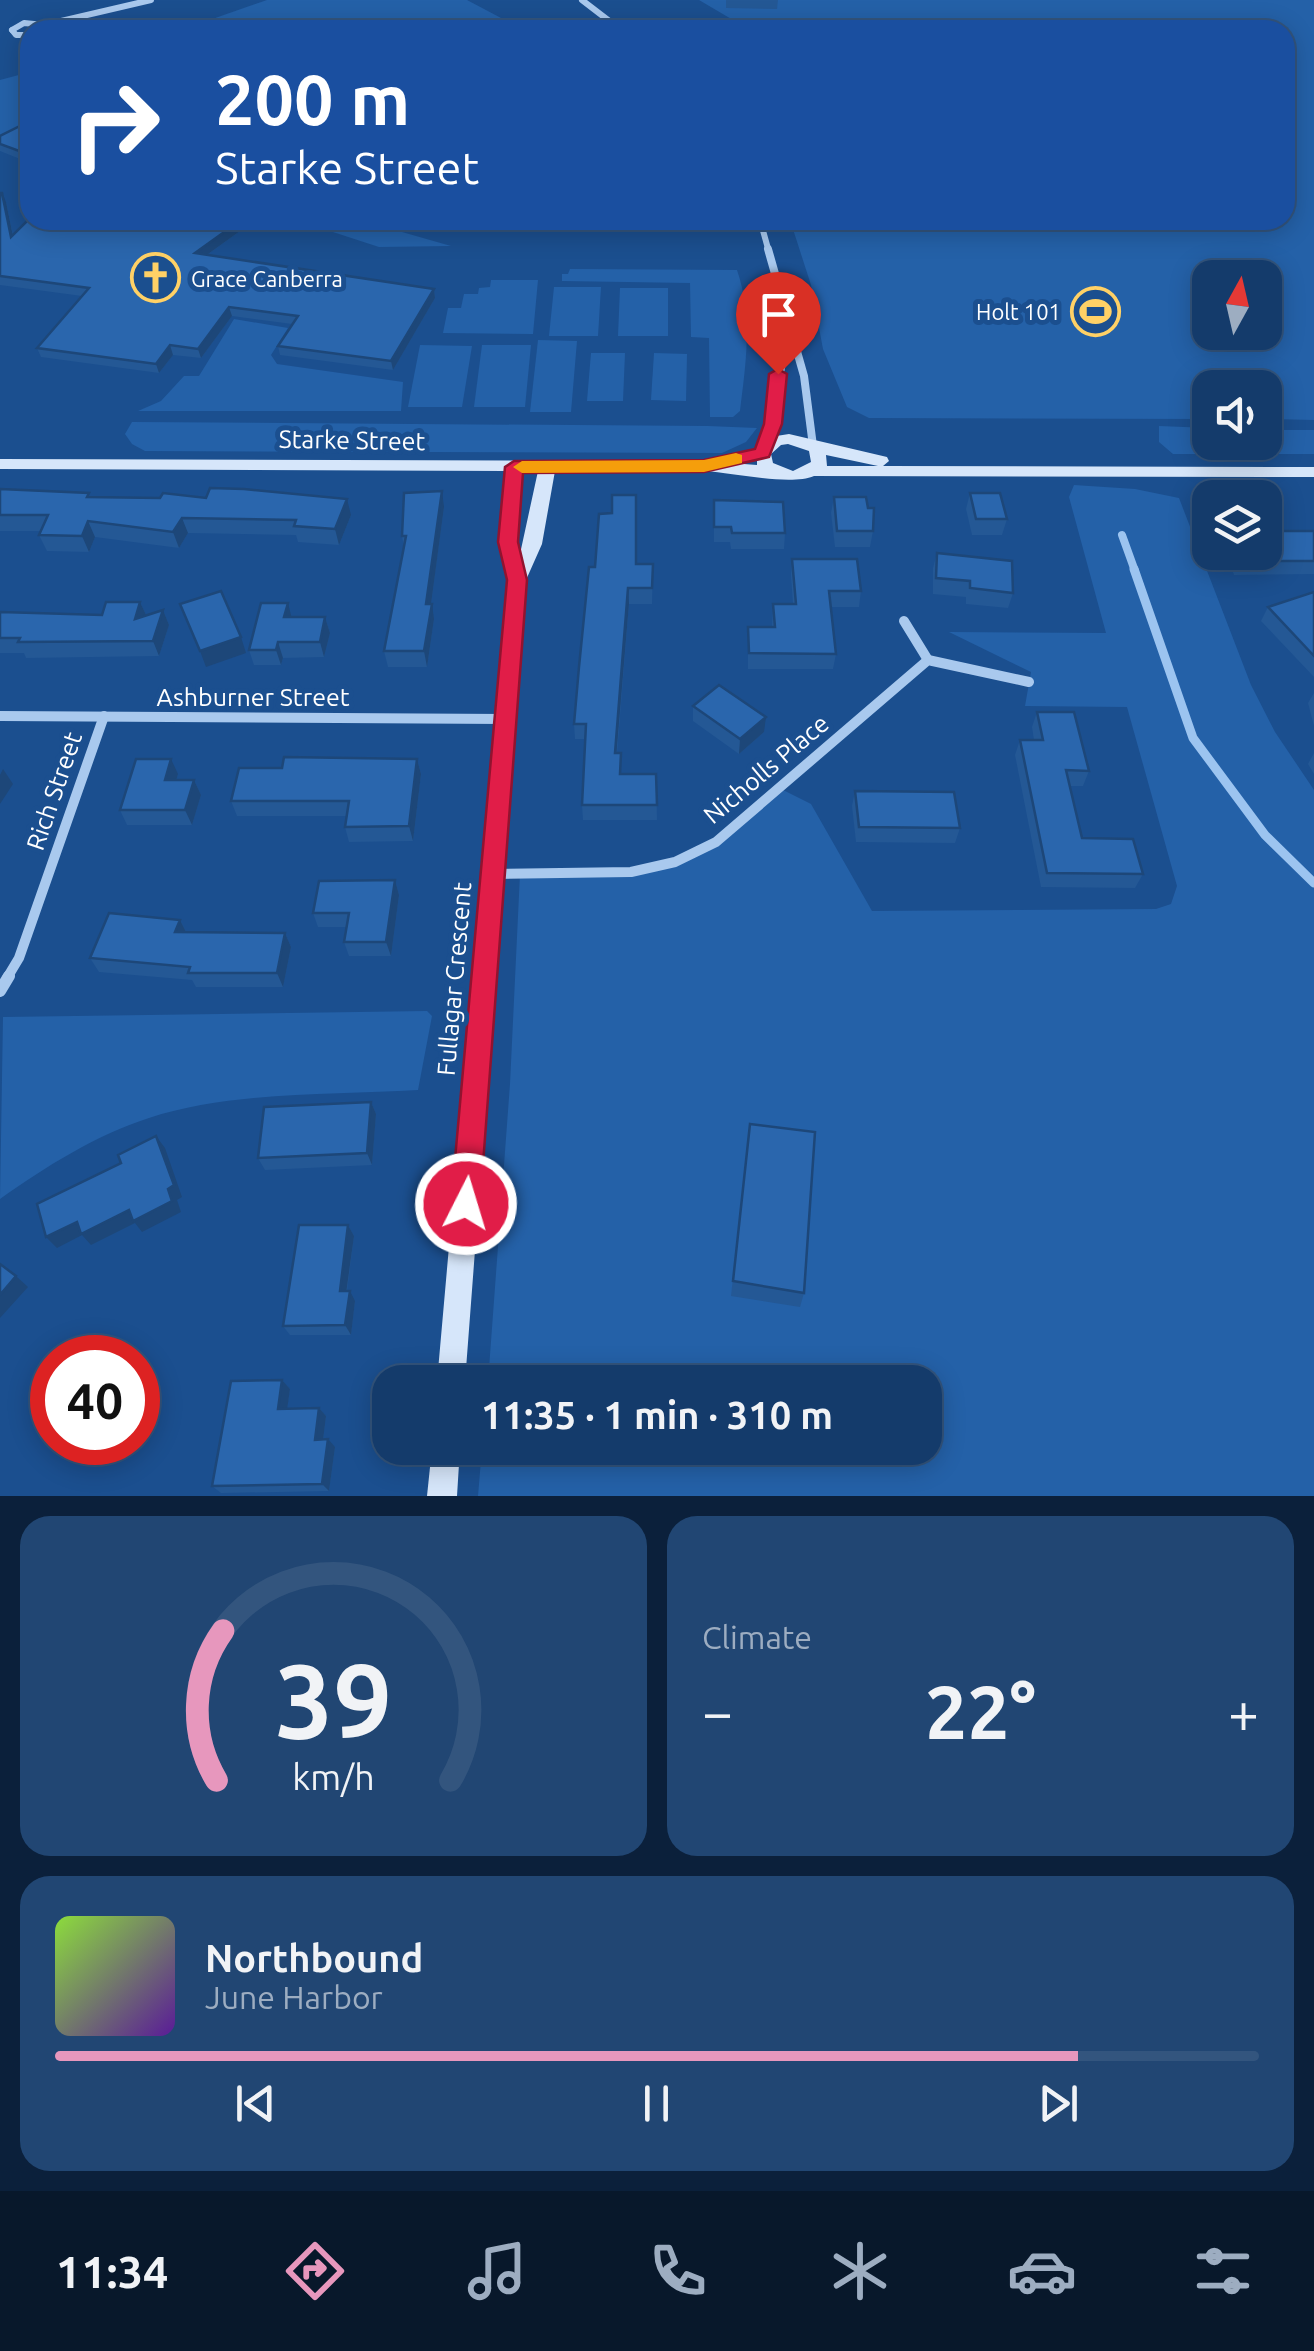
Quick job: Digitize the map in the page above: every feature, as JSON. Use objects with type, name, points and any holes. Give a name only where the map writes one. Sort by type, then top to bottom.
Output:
[{"type":"street","points":[[74,20],[151,0]]},
{"type":"street","points":[[582,0],[608,20]]},
{"type":"street","points":[[763,230],[804,376],[814,447],[820,463],[814,470]]},
{"type":"street","points":[[770,470],[765,449],[788,329]]},
{"type":"street","name":"Starke Street","points":[[704,466],[788,439],[814,447]]},
{"type":"street","points":[[814,447],[927,470]]},
{"type":"street","name":"Starke Street","points":[[0,464],[704,466],[770,470],[790,476],[814,470]]},
{"type":"street","name":"Fullagar Crescent","points":[[452,1365],[517,580],[508,542],[514,467]]},
{"type":"street","name":"Fullagar Crescent","points":[[517,580],[533,544],[547,467]]},
{"type":"street","points":[[814,470],[1314,472]]},
{"type":"street","points":[[904,621],[928,660],[1029,682]]},
{"type":"street","name":"Nicholls Place","points":[[493,874],[631,872],[675,862],[716,842],[928,660]]},
{"type":"street","name":"Ashburner Street","points":[[0,716],[506,719]]},
{"type":"street","name":"Rich Street","points":[[0,991],[19,958],[104,716]]},
{"type":"street","points":[[442,1496],[445,1465]]},
{"type":"shaded area","points":[[267,0],[467,0],[505,20],[210,20]]},
{"type":"shaded area","points":[[699,0],[1314,0],[1314,420],[1282,419],[1282,370],[1192,370],[1192,419],[869,418],[847,407],[823,349],[811,285],[793,230],[1295,230],[1295,20],[733,20]]},
{"type":"shaded area","points":[[20,75],[20,128],[0,138],[0,80]]},
{"type":"shaded area","points":[[327,230],[395,230],[451,246],[379,247]]},
{"type":"shaded area","points":[[570,269],[737,270],[747,323],[740,411],[733,417],[710,417],[709,338],[691,337],[690,283],[562,281],[562,274],[568,274]]},
{"type":"shaded area","points":[[491,280],[538,280],[533,334],[443,333],[448,308],[461,308],[464,294],[478,294],[479,288],[490,287]]},
{"type":"shaded area","points":[[554,287],[601,287],[598,336],[549,336]]},
{"type":"shaded area","points":[[620,288],[668,288],[668,336],[618,336]]},
{"type":"shaded area","points":[[234,319],[288,328],[271,355],[277,364],[403,382],[401,411],[138,411],[161,401],[184,376],[199,376]]},
{"type":"shaded area","points":[[538,340],[577,341],[571,412],[530,412]]},
{"type":"shaded area","points":[[420,345],[472,346],[462,407],[408,407]]},
{"type":"shaded area","points":[[482,345],[531,345],[525,407],[474,407]]},
{"type":"shaded area","points":[[591,353],[625,353],[623,401],[587,401]]},
{"type":"shaded area","points":[[654,353],[687,354],[686,401],[651,400]]},
{"type":"shaded area","points":[[132,422],[757,428],[746,442],[722,453],[145,451],[132,444],[125,434]]},
{"type":"shaded area","points":[[1159,426],[1192,427],[1192,454],[1173,454],[1159,442]]},
{"type":"shaded area","points":[[1282,430],[1314,430],[1314,454],[1282,454]]},
{"type":"shaded area","points":[[1074,485],[1135,489],[1179,498],[1192,532],[1192,570],[1207,570],[1251,685],[1275,732],[1314,790],[1314,1496],[478,1496],[481,1465],[942,1465],[942,1365],[489,1365],[510,1084],[520,874],[619,871],[667,863],[721,838],[779,788],[811,804],[872,911],[1156,909],[1171,904],[1177,886],[1127,707],[1025,706],[1031,672],[949,632],[1106,633],[1069,497]]},
{"type":"shaded area","points":[[427,1011],[432,1016],[418,1090],[282,1096],[180,1109],[129,1125],[90,1143],[0,1199],[3,1017]]},
{"type":"building","points":[[20,126],[20,151],[0,144],[0,136]]},
{"type":"building","points":[[2,193],[11,237],[20,228],[227,230],[195,253],[434,289],[391,361],[278,346],[298,316],[229,307],[198,349],[170,345],[156,364],[37,348],[89,288],[0,276]]},
{"type":"building","points":[[210,488],[347,499],[335,529],[294,526],[296,520],[182,518],[173,532],[88,521],[82,536],[39,535],[48,515],[0,515],[0,489],[89,493],[87,497],[160,498],[163,493],[206,498]]},
{"type":"building","points":[[442,491],[426,604],[432,604],[424,651],[384,651],[406,536],[402,536],[404,493]]},
{"type":"building","points":[[970,493],[1000,493],[1007,519],[976,519]]},
{"type":"building","points":[[612,495],[636,495],[636,564],[653,564],[652,588],[628,588],[615,753],[621,753],[620,774],[656,774],[657,805],[582,805],[586,724],[574,724],[579,667],[589,567],[595,567],[599,514],[612,513]]},
{"type":"building","points":[[834,497],[866,497],[868,508],[874,508],[873,531],[837,531]]},
{"type":"building","points":[[714,500],[783,502],[785,533],[732,533],[731,527],[714,527]]},
{"type":"building","points":[[1282,531],[1314,531],[1314,561],[1282,561]]},
{"type":"building","points":[[937,553],[1012,561],[1013,593],[970,588],[970,581],[936,578]]},
{"type":"building","points":[[792,559],[857,559],[861,591],[829,591],[836,654],[749,653],[748,627],[775,627],[773,604],[796,604]]},
{"type":"building","points":[[221,591],[241,637],[200,651],[180,604]]},
{"type":"building","points":[[1314,592],[1314,656],[1268,607]]},
{"type":"building","points":[[106,602],[140,602],[135,619],[163,610],[153,641],[18,642],[20,638],[0,638],[0,612],[102,615]]},
{"type":"building","points":[[261,603],[288,603],[284,617],[325,617],[320,642],[278,642],[276,650],[249,650]]},
{"type":"building","points":[[719,685],[766,717],[740,739],[693,706]]},
{"type":"building","points":[[1037,712],[1074,712],[1089,771],[1066,770],[1082,838],[1133,839],[1143,874],[1047,873],[1020,740],[1043,740]]},
{"type":"building","points":[[284,757],[417,759],[409,826],[345,827],[349,801],[231,801],[239,768],[282,768]]},
{"type":"building","points":[[136,759],[171,759],[165,780],[194,780],[185,810],[120,810]]},
{"type":"building","points":[[855,791],[954,792],[960,828],[859,827]]},
{"type":"building","points":[[395,880],[386,942],[344,942],[349,913],[313,913],[319,881]]},
{"type":"building","points":[[109,913],[180,920],[175,932],[285,933],[277,973],[188,973],[190,967],[90,958]]},
{"type":"building","points":[[371,1102],[367,1153],[258,1158],[264,1107]]},
{"type":"building","points":[[750,1124],[815,1132],[804,1293],[733,1281]]},
{"type":"building","points":[[156,1136],[174,1185],[168,1189],[172,1201],[133,1221],[129,1210],[81,1234],[77,1222],[46,1237],[37,1204],[121,1163],[118,1155]]},
{"type":"building","points":[[299,1225],[348,1225],[340,1291],[350,1291],[345,1325],[283,1326]]},
{"type":"building","points":[[0,1264],[16,1276],[0,1295]]},
{"type":"building","points":[[282,1380],[278,1409],[319,1408],[315,1440],[328,1439],[322,1484],[212,1486],[231,1381]]},
{"type":"waterway","points":[[1122,535],[1135,571]]},
{"type":"waterway","points":[[1134,569],[1193,738],[1265,835],[1314,883]]},
{"type":"slow traffic","points":[[522,467],[704,466],[736,459]]},
{"type":"place","name":"Grace Canberra","points":[[156,278]]},
{"type":"place","name":"Holt 101","points":[[1096,311]]},
{"type":"route","points":[[466,1204],[517,580],[508,542],[514,467],[704,466],[762,453],[773,424],[778,374]]}]
